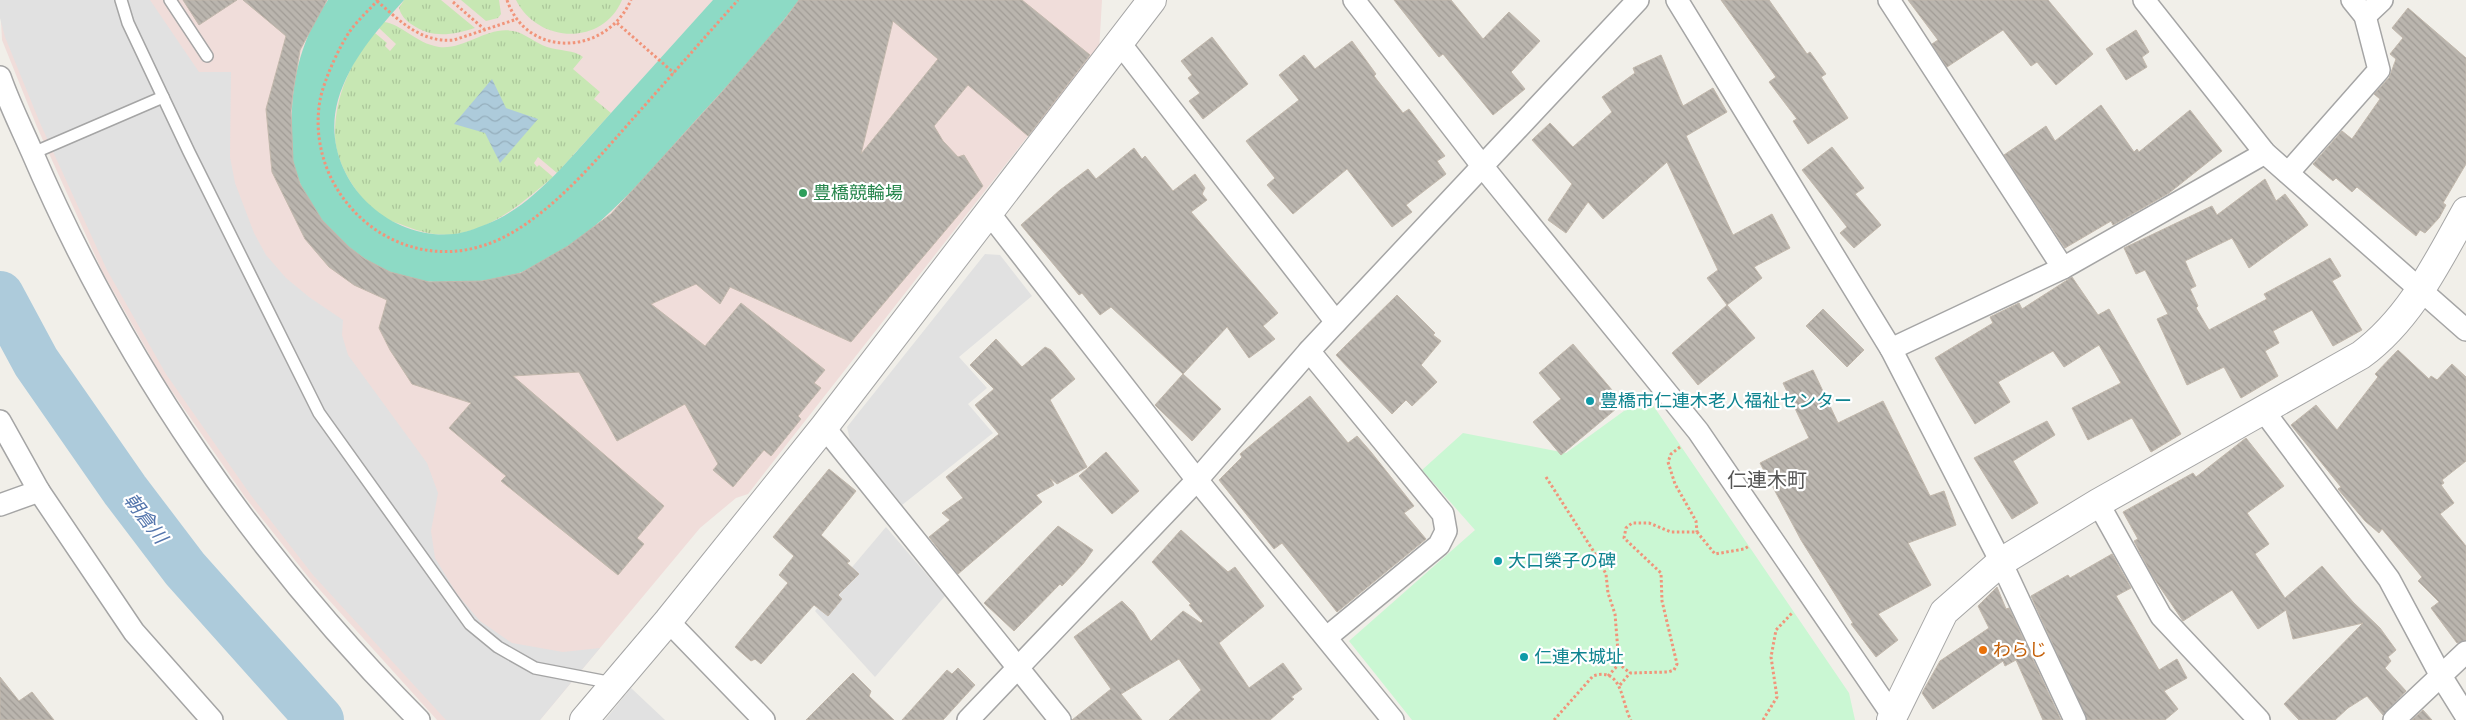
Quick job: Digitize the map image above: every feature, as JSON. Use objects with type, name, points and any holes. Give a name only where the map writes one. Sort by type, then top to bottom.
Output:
[{"type":"street","points":[[1354,0],[1483,167],[1698,431],[1892,718],[1944,612],[2001,562],[2098,503],[2361,356],[2377,344],[2421,290],[2466,211]]},
{"type":"street","points":[[968,720],[1197,480],[1309,351],[1638,0]]},
{"type":"street","points":[[1677,0],[1891,349],[2001,562],[2075,720]]},
{"type":"street","points":[[1889,0],[2063,268]]},
{"type":"street","points":[[2144,0],[2265,153],[2466,330]]},
{"type":"street","points":[[2288,173],[2379,70],[2365,16],[2352,0]]},
{"type":"street","points":[[2365,16],[2382,0]]},
{"type":"street","points":[[584,720],[668,621],[824,427],[1119,42],[1146,3]]},
{"type":"street","points":[[1119,42],[1336,322]]},
{"type":"street","points":[[0,77],[62,222],[136,358],[209,471],[251,530],[295,584],[419,720]]},
{"type":"street","points":[[1891,349],[2063,268],[2265,153]]},
{"type":"street","points":[[989,213],[1197,480],[1393,720]]},
{"type":"street","points":[[1309,351],[1443,514],[1446,531],[1438,545],[1327,637]]},
{"type":"street","points":[[2263,410],[2389,579],[2441,676],[2466,716]]},
{"type":"street","points":[[0,421],[39,490],[134,632],[212,720]]},
{"type":"street","points":[[824,427],[1060,720]]},
{"type":"street","points":[[0,505],[39,490]]},
{"type":"street","points":[[2098,503],[2161,616],[2259,720]]},
{"type":"street","points":[[668,621],[764,720]]},
{"type":"street","points":[[2394,720],[2466,652]]},
{"type":"lane","points":[[121,0],[128,23],[163,97],[319,413],[470,624],[498,647],[536,668],[615,684]]},
{"type":"lane","points":[[170,0],[208,56]]},
{"type":"lane","points":[[33,153],[163,97]]},
{"type":"path","points":[[507,0],[517,19],[529,30],[543,38],[558,43],[575,43],[605,34],[617,23],[631,0]]},
{"type":"path","points":[[517,19],[454,40],[435,39],[416,33],[378,1],[350,30],[327,77],[321,98],[318,120],[319,142],[333,184],[355,213],[378,232],[398,242],[419,249],[463,250],[485,245],[505,237],[524,225],[560,197],[592,164],[738,0]]},
{"type":"path","points":[[453,2],[485,29]]},
{"type":"path","points":[[617,23],[674,72]]},
{"type":"path","points":[[1698,431],[1671,454],[1668,462],[1675,484],[1696,521],[1697,532],[1716,554],[1744,549]]},
{"type":"path","points":[[1546,477],[1606,574],[1608,593],[1615,614],[1619,664],[1630,674]]},
{"type":"path","points":[[1620,685],[1630,674],[1668,672],[1674,670],[1677,664],[1662,601],[1661,573],[1624,538],[1626,528],[1632,523],[1649,523],[1671,532],[1697,532]]},
{"type":"path","points":[[1763,720],[1776,697],[1772,657],[1776,630],[1794,612]]},
{"type":"path","points":[[1608,676],[1619,664]]},
{"type":"path","points":[[1554,720],[1592,676],[1600,674],[1608,676],[1620,685],[1631,720]]},
{"type":"shaded area","points":[[0,0],[1102,0],[1099,52],[1028,136],[748,494],[736,498],[700,528],[540,720],[437,720],[309,578],[245,497],[162,377],[103,273],[37,127],[2,40]]},
{"type":"shaded area","points":[[0,0],[150,0],[199,72],[231,72],[230,157],[235,183],[254,233],[266,255],[286,278],[309,297],[343,320],[342,335],[348,355],[427,463],[438,493],[431,531],[435,558],[457,594],[480,621],[512,643],[563,652],[600,648],[540,720],[446,720],[313,575],[250,494],[166,374],[107,270],[40,123],[5,37],[0,18]]},
{"type":"shaded area","points":[[985,254],[1000,255],[1032,296],[959,357],[987,388],[968,404],[993,433],[902,505],[850,440],[847,427]]},
{"type":"shaded area","points":[[886,527],[945,596],[875,677],[815,611]]},
{"type":"shaded area","points":[[631,688],[665,720],[605,720]]},
{"type":"green space","points":[[328,0],[404,0],[365,46],[343,85],[338,100],[334,126],[338,152],[347,175],[362,196],[380,213],[403,226],[428,233],[454,234],[475,229],[504,216],[535,194],[563,166],[713,0],[799,0],[723,91],[637,185],[617,206],[573,243],[548,259],[514,275],[496,279],[450,282],[410,279],[385,270],[367,260],[334,234],[320,218],[299,182],[292,151],[292,115],[295,80],[310,31]]},
{"type":"green space","points":[[404,0],[441,0],[475,28],[450,34],[434,34],[419,29],[403,17],[399,8]]},
{"type":"green space","points":[[461,0],[499,0],[501,14],[498,18],[486,21]]},
{"type":"green space","points":[[516,0],[622,0],[613,15],[600,26],[585,32],[569,34],[553,31],[539,25],[526,14]]},
{"type":"green space","points":[[384,22],[397,26],[423,42],[439,47],[458,45],[503,30],[517,32],[547,47],[576,53],[583,57],[573,69],[600,92],[594,99],[611,113],[557,173],[538,157],[534,163],[537,167],[539,165],[553,177],[508,212],[484,226],[456,234],[442,235],[420,231],[388,220],[373,210],[349,180],[339,156],[335,133],[341,93],[352,67],[366,44],[375,33],[387,43],[385,46],[390,51],[396,44],[379,28]]},
{"type":"green space","points":[[1646,395],[1849,693],[1855,720],[1412,720],[1349,641],[1475,530],[1422,470],[1463,433],[1566,453]]},
{"type":"water","points":[[492,79],[506,108],[538,119],[500,163],[485,133],[454,124]]},
{"type":"building","points":[[183,0],[237,0],[199,25]]},
{"type":"building","name":"豊橋競輪場","points":[[243,0],[327,0],[300,50],[293,92],[291,111],[293,161],[300,184],[322,220],[349,247],[365,259],[390,272],[429,282],[482,281],[521,273],[568,246],[611,214],[722,92],[799,0],[1022,0],[1090,55],[1028,136],[968,85],[934,126],[943,141],[958,157],[964,155],[983,186],[851,342],[730,287],[720,304],[696,284],[651,304],[705,346],[741,303],[825,370],[814,383],[821,388],[798,416],[801,419],[771,456],[764,450],[733,487],[713,470],[718,464],[685,404],[617,441],[579,372],[513,376],[664,506],[637,538],[644,544],[618,575],[501,481],[506,476],[449,428],[471,403],[412,384],[390,350],[379,328],[387,300],[354,285],[329,267],[305,239],[272,172],[266,109],[286,36]],"holes":[[[893,21],[938,59],[861,154]]]},
{"type":"building","points":[[1394,0],[1451,0],[1483,39],[1509,12],[1540,41],[1511,72],[1525,89],[1493,115],[1443,54],[1439,57]]},
{"type":"building","points":[[1721,0],[1769,0],[1807,54],[1810,52],[1826,74],[1821,77],[1848,118],[1808,144],[1793,121],[1797,119],[1769,82],[1776,77]]},
{"type":"building","points":[[1908,0],[2048,0],[2093,54],[2056,85],[2037,62],[2031,66],[2003,30],[1947,67],[1932,44],[1938,40]]},
{"type":"building","points":[[2408,8],[2466,58],[2466,164],[2443,203],[2446,205],[2439,218],[2425,233],[2420,230],[2416,236],[2357,187],[2352,192],[2336,178],[2333,181],[2313,164],[2342,131],[2352,139],[2380,99],[2374,94],[2389,78],[2396,59],[2390,54],[2403,38],[2392,28]]},
{"type":"building","points":[[2136,30],[2149,52],[2142,57],[2147,67],[2126,80],[2106,49]]},
{"type":"building","points":[[1212,37],[1248,84],[1203,119],[1189,101],[1200,93],[1188,78],[1192,75],[1181,61]]},
{"type":"building","points":[[1352,41],[1376,74],[1374,76],[1403,113],[1409,109],[1445,156],[1437,161],[1446,174],[1406,205],[1412,212],[1392,227],[1347,169],[1293,214],[1267,185],[1275,178],[1246,141],[1299,100],[1279,75],[1304,55],[1315,69]]},
{"type":"building","points":[[1661,55],[1683,106],[1713,88],[1727,112],[1686,136],[1733,235],[1772,214],[1790,248],[1754,267],[1762,278],[1727,305],[1707,278],[1718,270],[1667,162],[1603,219],[1588,202],[1566,233],[1548,220],[1572,184],[1532,140],[1550,123],[1573,147],[1612,112],[1602,97],[1635,73],[1633,68]]},
{"type":"building","points":[[2101,105],[2134,152],[2137,149],[2139,152],[2190,110],[2222,151],[2169,193],[2113,225],[2111,221],[2065,248],[2004,155],[2046,126],[2055,141]]},
{"type":"building","points":[[1832,147],[1864,188],[1855,194],[1881,225],[1854,248],[1840,233],[1847,227],[1802,170]]},
{"type":"building","points":[[1134,148],[1142,159],[1145,156],[1173,191],[1195,174],[1205,188],[1202,194],[1207,200],[1191,212],[1278,313],[1263,326],[1275,339],[1249,358],[1227,327],[1183,374],[1111,307],[1100,315],[1082,293],[1079,295],[1021,225],[1060,190],[1088,169],[1096,179]]},
{"type":"building","points":[[2265,179],[2276,201],[2285,194],[2308,225],[2249,268],[2232,238],[2185,261],[2196,286],[2190,289],[2198,306],[2196,308],[2209,330],[2267,299],[2264,294],[2330,258],[2341,276],[2332,281],[2362,330],[2333,346],[2312,310],[2273,331],[2279,343],[2265,351],[2278,376],[2241,398],[2224,367],[2187,385],[2157,319],[2168,314],[2145,270],[2136,274],[2124,248],[2212,206],[2217,215]]},
{"type":"building","points":[[2072,277],[2098,315],[2109,309],[2181,434],[2151,452],[2132,418],[2088,440],[2072,408],[2121,383],[2099,345],[2064,367],[2053,351],[1998,382],[2010,402],[1975,424],[1935,358],[1993,323],[1990,317],[2019,303],[2022,309]]},
{"type":"building","points":[[1397,295],[1435,333],[1433,335],[1441,341],[1421,365],[1437,382],[1412,406],[1406,400],[1392,414],[1336,355]]},
{"type":"building","points":[[1727,305],[1755,338],[1698,385],[1672,353]]},
{"type":"building","points":[[1823,309],[1864,350],[1847,367],[1806,326]]},
{"type":"building","points":[[996,339],[1022,367],[1045,347],[1051,350],[1075,379],[1050,400],[1087,467],[1057,484],[1050,478],[1054,485],[1036,495],[1042,502],[958,574],[929,537],[950,520],[942,513],[963,498],[946,477],[999,434],[975,405],[994,389],[970,365]]},
{"type":"building","name":"豊橋市仁連木老人福祉センター","points":[[1573,344],[1623,403],[1561,455],[1533,422],[1561,399],[1539,373]]},
{"type":"building","points":[[2398,350],[2429,379],[2431,376],[2437,380],[2452,364],[2466,377],[2466,461],[2442,480],[2444,483],[2441,485],[2454,503],[2440,514],[2466,546],[2466,640],[2457,643],[2431,608],[2439,602],[2418,581],[2422,577],[2382,529],[2379,533],[2365,521],[2338,489],[2341,487],[2291,425],[2316,405],[2337,430],[2378,377],[2375,374]]},
{"type":"building","points":[[1813,370],[1838,423],[1883,401],[1930,496],[1944,491],[1956,525],[1908,543],[1931,585],[1878,614],[1898,640],[1876,657],[1851,624],[1853,623],[1801,540],[1760,463],[1809,438],[1783,383]]},
{"type":"building","points":[[1183,374],[1221,409],[1192,441],[1155,405]]},
{"type":"building","points":[[1310,396],[1348,443],[1357,436],[1371,452],[1414,506],[1404,513],[1426,539],[1337,612],[1282,543],[1274,549],[1219,480],[1242,457],[1240,454]]},
{"type":"building","points":[[2047,421],[2055,435],[2013,461],[2038,503],[2012,519],[1974,458]]},
{"type":"building","points":[[2246,438],[2284,486],[2247,513],[2269,544],[2255,554],[2285,598],[2322,566],[2353,602],[2380,628],[2396,650],[2388,657],[2391,661],[2385,668],[2406,691],[2383,715],[2367,696],[2348,708],[2335,720],[2299,720],[2284,704],[2363,623],[2293,639],[2286,610],[2258,629],[2232,590],[2183,621],[2153,577],[2134,541],[2138,539],[2123,512],[2193,473],[2196,477]]},
{"type":"building","points":[[1106,452],[1139,491],[1112,514],[1079,476]]},
{"type":"building","points":[[829,469],[856,491],[821,535],[850,561],[847,563],[859,574],[838,595],[842,599],[828,616],[814,605],[761,664],[755,659],[751,661],[735,647],[788,583],[779,575],[794,556],[773,537]]},
{"type":"building","points":[[1058,526],[1093,550],[1083,564],[1062,586],[1060,584],[1014,631],[984,603]]},
{"type":"building","points":[[1181,530],[1228,572],[1235,567],[1264,606],[1219,643],[1249,688],[1283,663],[1302,689],[1291,697],[1294,699],[1270,720],[1169,720],[1201,690],[1179,659],[1121,694],[1142,720],[1072,720],[1111,689],[1074,637],[1122,601],[1133,612],[1151,641],[1183,611],[1201,623],[1203,621],[1189,605],[1191,604],[1152,562]]},
{"type":"building","points":[[2112,554],[2131,588],[2116,596],[2159,670],[2177,659],[2187,678],[2164,691],[2178,709],[2165,720],[2087,720],[2031,596],[2068,575],[2070,578]]},
{"type":"building","points":[[1997,587],[2006,609],[2009,608],[2061,720],[2043,720],[2016,660],[2005,666],[2003,661],[1933,709],[1922,693],[1940,661],[1989,628],[1978,606]]},
{"type":"building","points":[[958,668],[975,685],[943,720],[902,720],[947,670],[952,674]]},
{"type":"building","points":[[853,673],[871,691],[869,696],[894,720],[806,720]]},
{"type":"building","points":[[0,677],[19,701],[32,692],[54,720],[0,720]]},
{"type":"building","points":[[2423,710],[2432,720],[2412,720]]},
{"type":"waterway","name":"朝倉川","points":[[0,295],[36,362],[125,490],[185,569],[320,720]]},
{"type":"place","name":"豊橋競輪場","points":[[803,193]]},
{"type":"place","name":"豊橋市仁連木老人福祉センター","points":[[1590,401]]},
{"type":"place","name":"大口榮子の碑","points":[[1498,561]]},
{"type":"place","name":"わらじ","points":[[1983,650]]},
{"type":"place","name":"仁連木城址","points":[[1524,657]]},
{"type":"district","name":"仁連木町","points":[[1767,480]]}]
